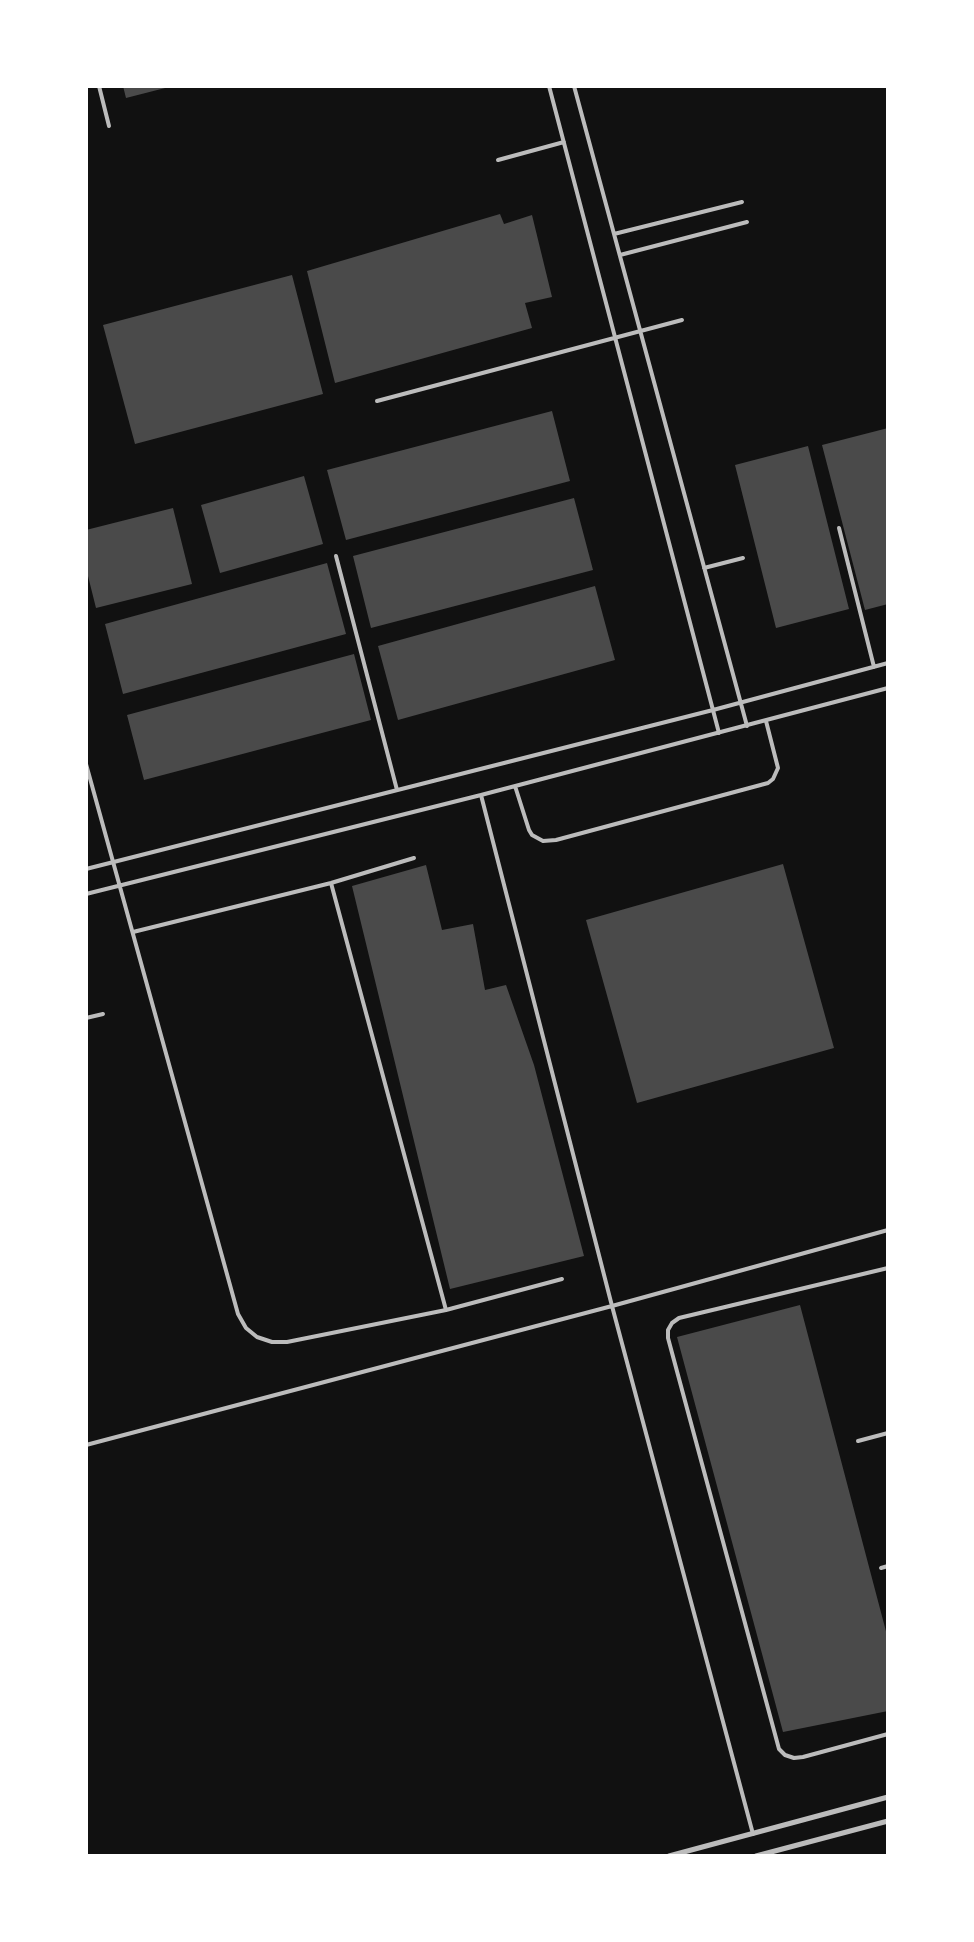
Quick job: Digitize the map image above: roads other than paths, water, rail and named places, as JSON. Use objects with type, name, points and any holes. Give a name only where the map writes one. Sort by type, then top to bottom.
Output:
[{"type":"street","points":[[669,1856],[888,1797]]},
{"type":"street","points":[[756,1856],[888,1821]]},
{"type":"lane","points":[[99,86],[109,126]]},
{"type":"lane","points":[[549,86],[719,733]]},
{"type":"lane","points":[[574,86],[747,726]]},
{"type":"lane","points":[[498,160],[564,142]]},
{"type":"lane","points":[[614,234],[742,202]]},
{"type":"lane","points":[[620,255],[747,222]]},
{"type":"lane","points":[[377,401],[682,320]]},
{"type":"lane","points":[[838,528],[874,667]]},
{"type":"lane","points":[[336,556],[397,790]]},
{"type":"lane","points":[[704,568],[743,558]]},
{"type":"lane","points":[[86,869],[888,664]]},
{"type":"lane","points":[[86,894],[481,795],[888,688]]},
{"type":"lane","points":[[515,786],[532,835],[543,841],[550,841],[768,783],[773,779],[778,768],[766,721]]},
{"type":"lane","points":[[86,764],[238,1314],[246,1328],[265,1340],[287,1342],[446,1310],[562,1279]]},
{"type":"lane","points":[[481,795],[612,1306],[753,1834]]},
{"type":"lane","points":[[133,932],[331,883],[414,858]]},
{"type":"lane","points":[[331,883],[446,1310]]},
{"type":"lane","points":[[86,1018],[103,1014]]},
{"type":"lane","points":[[86,1445],[612,1306],[888,1230]]},
{"type":"lane","points":[[888,1268],[679,1318],[672,1323],[668,1330],[668,1338],[778,1749],[785,1755],[794,1758],[802,1757],[888,1734]]},
{"type":"lane","points":[[858,1441],[888,1433]]},
{"type":"lane","points":[[881,1568],[888,1566]]}]
